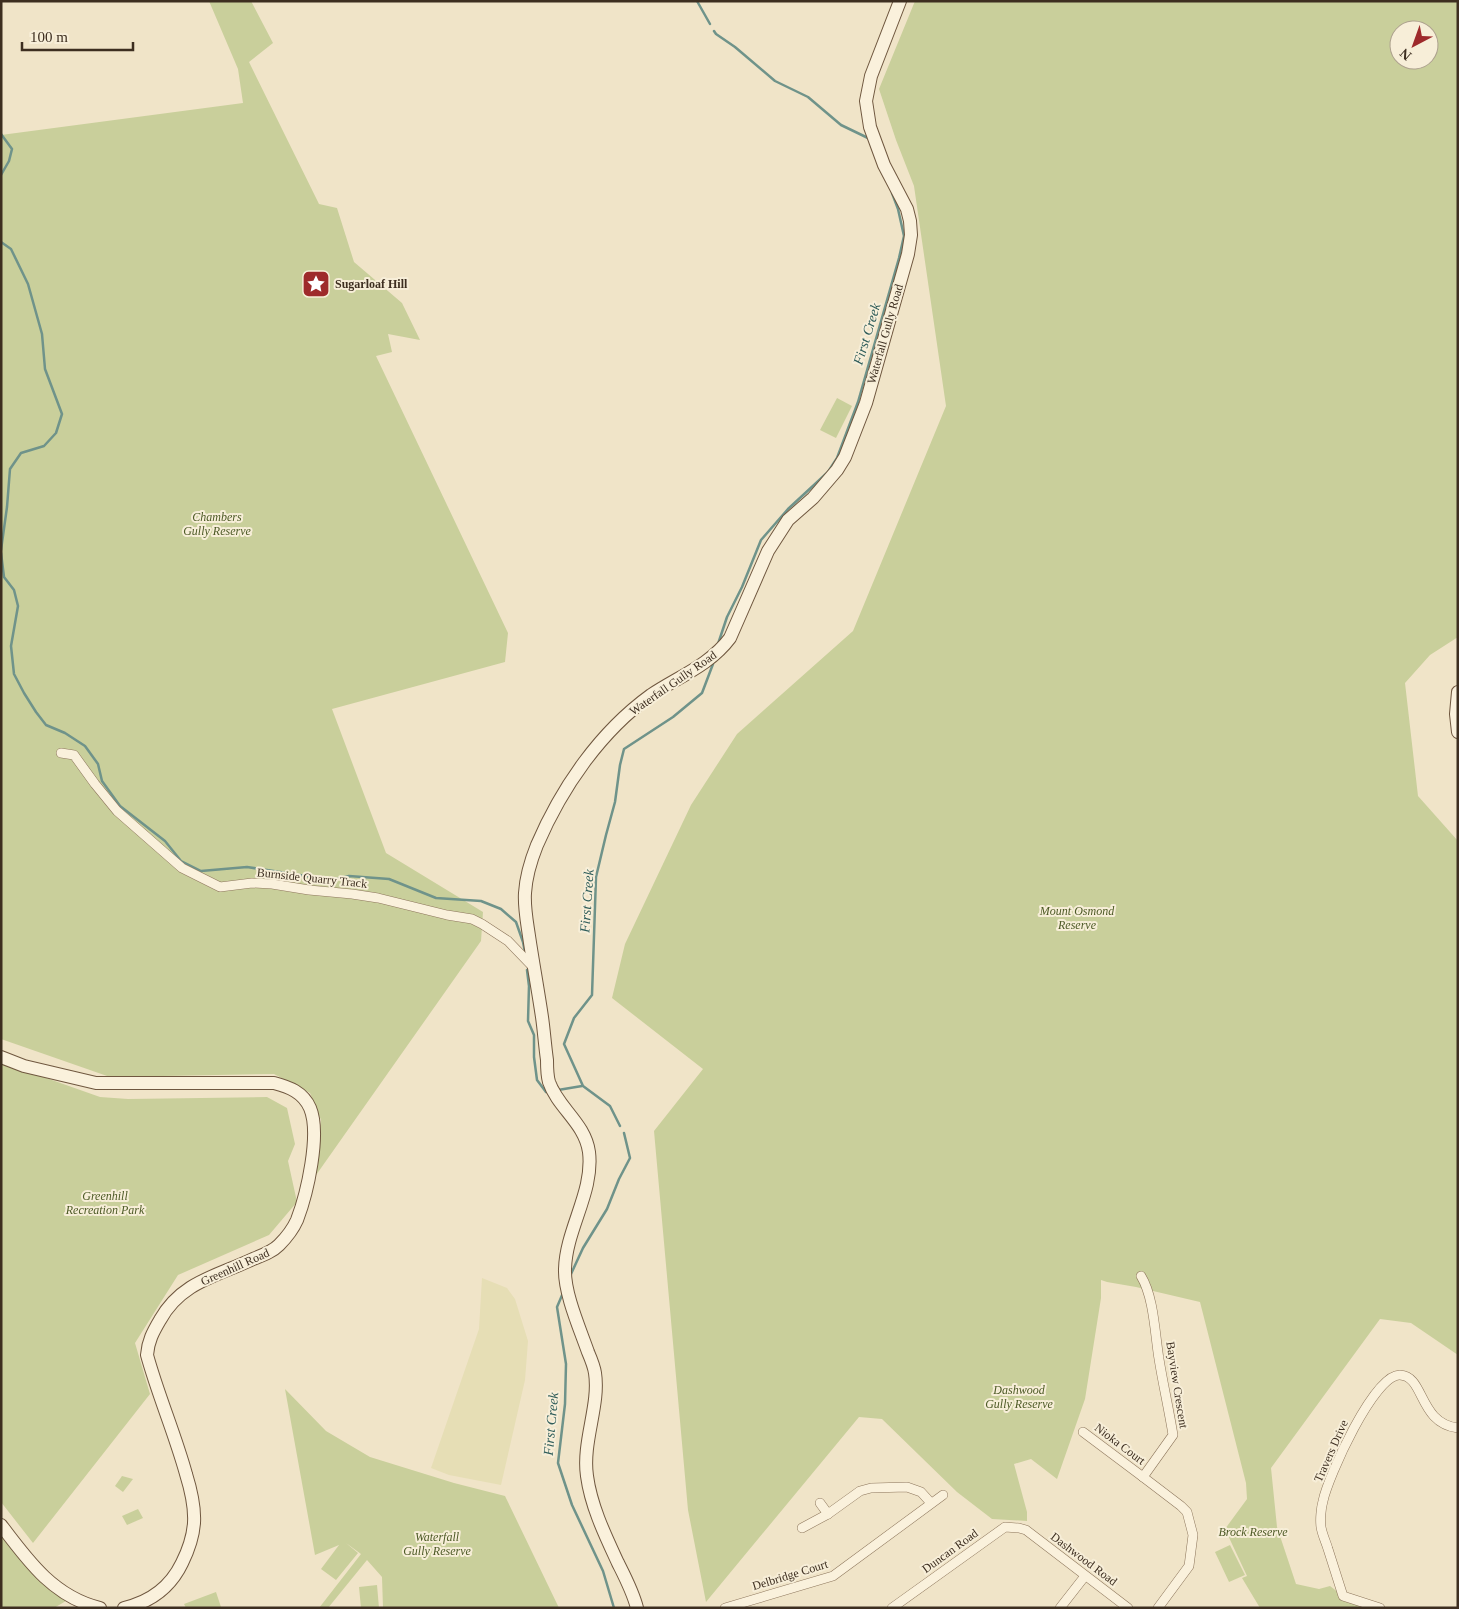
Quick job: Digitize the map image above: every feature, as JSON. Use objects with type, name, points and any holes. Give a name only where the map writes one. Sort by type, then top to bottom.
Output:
[{"type":"street","name":"Waterfall Gully Road","points":[[637,1608],[634,1596],[605,1534],[590,1493],[587,1476],[586,1457],[596,1386],[595,1371],[570,1300],[564,1271],[567,1245],[587,1180],[589,1154],[587,1142],[581,1128],[554,1091],[549,1080],[542,1016],[526,917],[525,893],[529,870],[538,845],[566,789],[588,756],[619,721],[652,696],[723,648],[730,638],[768,551],[788,520],[813,498],[837,470],[845,457],[866,403],[908,254],[911,235],[910,221],[906,209],[884,165],[870,127],[866,101],[871,76],[900,1]]},
{"type":"street","points":[[1458,692],[1456,714],[1458,732]]},
{"type":"street","name":"Burnside Quarry Track","points":[[61,753],[74,755],[117,811],[182,868],[220,886],[252,883],[272,884],[352,894],[472,919],[508,941],[534,968]]},
{"type":"street","name":"Greenhill Road","points":[[1,1057],[24,1066],[96,1083],[274,1083],[290,1087],[303,1098],[310,1108],[314,1142],[308,1178],[296,1221],[288,1236],[278,1247],[267,1254],[204,1280],[181,1293],[166,1310],[149,1338],[147,1355],[183,1463],[192,1502],[194,1524],[192,1539],[186,1556],[179,1570],[167,1586],[148,1601],[124,1608]]},
{"type":"street","name":"Bayview Crescent","points":[[1141,1276],[1146,1284],[1154,1321],[1173,1435],[1142,1476]]},
{"type":"street","name":"Travers Drive","points":[[1380,1608],[1343,1596],[1321,1527],[1323,1501],[1330,1478],[1361,1414],[1380,1386],[1393,1376],[1406,1376],[1412,1381],[1427,1408],[1436,1419],[1448,1426],[1458,1428]]},
{"type":"street","name":"Nioka Court","points":[[1083,1432],[1142,1476]]},
{"type":"street","points":[[1142,1476],[1187,1512],[1193,1535],[1189,1566],[1158,1608]]},
{"type":"street","points":[[802,1528],[828,1514],[860,1491],[871,1488],[907,1487],[921,1492],[931,1503]]},
{"type":"street","name":"Delbridge Court","points":[[725,1608],[833,1576],[943,1495]]},
{"type":"street","points":[[820,1503],[828,1514]]},
{"type":"street","points":[[1,1524],[31,1563],[57,1588],[84,1604],[100,1608]]},
{"type":"street","name":"Duncan Road","points":[[892,1608],[1005,1526],[1026,1530]]},
{"type":"street","name":"Dashwood Road","points":[[1026,1530],[1128,1608]]},
{"type":"street","points":[[1060,1608],[1085,1576]]},
{"type":"shaded area","points":[[482,1278],[507,1288],[515,1299],[528,1341],[525,1380],[501,1485],[449,1475],[431,1468],[479,1329]]},
{"type":"green space","name":"Chambers Gully Reserve","points":[[209,1],[251,1],[273,43],[249,62],[319,204],[337,208],[354,262],[402,303],[420,340],[388,334],[392,352],[376,356],[508,633],[505,662],[332,709],[386,853],[483,912],[481,941],[314,1178],[321,1120],[310,1093],[274,1074],[110,1077],[1,1039],[1,135],[243,103],[238,69]]},
{"type":"green space","name":"Mount Osmond Reserve","points":[[915,1],[1458,1],[1458,637],[1430,655],[1405,683],[1418,796],[1458,841],[1458,1355],[1411,1323],[1380,1319],[1271,1468],[1277,1527],[1296,1584],[1319,1589],[1330,1586],[1343,1596],[1380,1608],[1260,1608],[1242,1578],[1247,1576],[1225,1529],[1247,1499],[1246,1483],[1200,1302],[1101,1280],[1101,1298],[1085,1399],[1057,1479],[1031,1459],[1014,1464],[1027,1512],[1027,1521],[992,1519],[957,1492],[882,1419],[859,1417],[706,1602],[688,1510],[654,1131],[703,1069],[612,998],[625,944],[691,805],[737,734],[853,631],[946,406],[914,186],[879,89]]},
{"type":"green space","points":[[837,398],[852,406],[836,438],[820,430]]},
{"type":"green space","name":"Greenhill Recreation Park","points":[[1,1062],[100,1097],[128,1099],[267,1097],[287,1108],[295,1144],[288,1161],[297,1202],[269,1235],[178,1275],[135,1343],[150,1394],[33,1543],[1,1502]]},
{"type":"green space","name":"Waterfall Gully Reserve","points":[[285,1389],[326,1431],[370,1457],[454,1483],[505,1496],[559,1608],[383,1608],[382,1577],[367,1560],[328,1608],[319,1608],[361,1554],[346,1543],[358,1553],[336,1580],[321,1569],[339,1545],[315,1555]]},
{"type":"green space","points":[[122,1476],[133,1479],[123,1492],[115,1486]]},
{"type":"green space","points":[[138,1509],[143,1518],[127,1525],[122,1516]]},
{"type":"green space","points":[[1,1524],[71,1598],[54,1608],[1,1608]]},
{"type":"green space","points":[[1230,1545],[1245,1575],[1229,1582],[1215,1552]]},
{"type":"green space","points":[[377,1585],[379,1608],[361,1608],[359,1587]]},
{"type":"green space","points":[[216,1592],[221,1607],[186,1608],[184,1604]]},
{"type":"waterway","points":[[697,1],[710,24]]},
{"type":"waterway","points":[[714,31],[775,81],[808,97],[841,125],[868,138]]},
{"type":"waterway","points":[[1,134],[12,149],[9,161],[1,175]]},
{"type":"waterway","name":"First Creek","points":[[718,644],[727,617],[742,587],[761,540],[788,509],[828,472],[837,458],[858,402],[904,236],[892,193]]},
{"type":"waterway","points":[[1,242],[11,249],[28,284],[42,334],[45,369],[62,414],[56,433],[44,446],[21,453],[10,469],[1,550]]},
{"type":"waterway","points":[[1,553],[4,577],[14,590],[18,606],[11,646],[14,674],[24,693],[46,725],[65,733],[85,746],[98,764],[102,781],[120,806],[165,841],[181,861],[201,871],[247,867],[332,880],[349,876],[389,879],[436,898],[481,901],[501,909],[516,922],[525,952]]},
{"type":"waterway","name":"First Creek","points":[[620,1126],[610,1106],[583,1086],[564,1044],[574,1018],[592,995],[596,877],[615,802],[624,749],[673,717],[702,693],[713,664]]},
{"type":"waterway","points":[[527,970],[529,986],[528,1021],[534,1035],[537,1080],[546,1092],[550,1091]]},
{"type":"waterway","points":[[558,1090],[582,1086]]},
{"type":"waterway","name":"First Creek","points":[[571,1274],[583,1248],[607,1209],[630,1158],[624,1133]]},
{"type":"waterway","name":"First Creek","points":[[563,1293],[557,1307],[566,1364],[565,1404],[558,1463],[572,1505],[603,1571],[614,1608]]},
{"type":"place","name":"Sugarloaf Hill","points":[[316,284]]},
{"type":"park label","name":"Dashwood Gully Reserve","points":[[1019,1397]]},
{"type":"park label","name":"Brock Reserve","points":[[1253,1532]]}]
